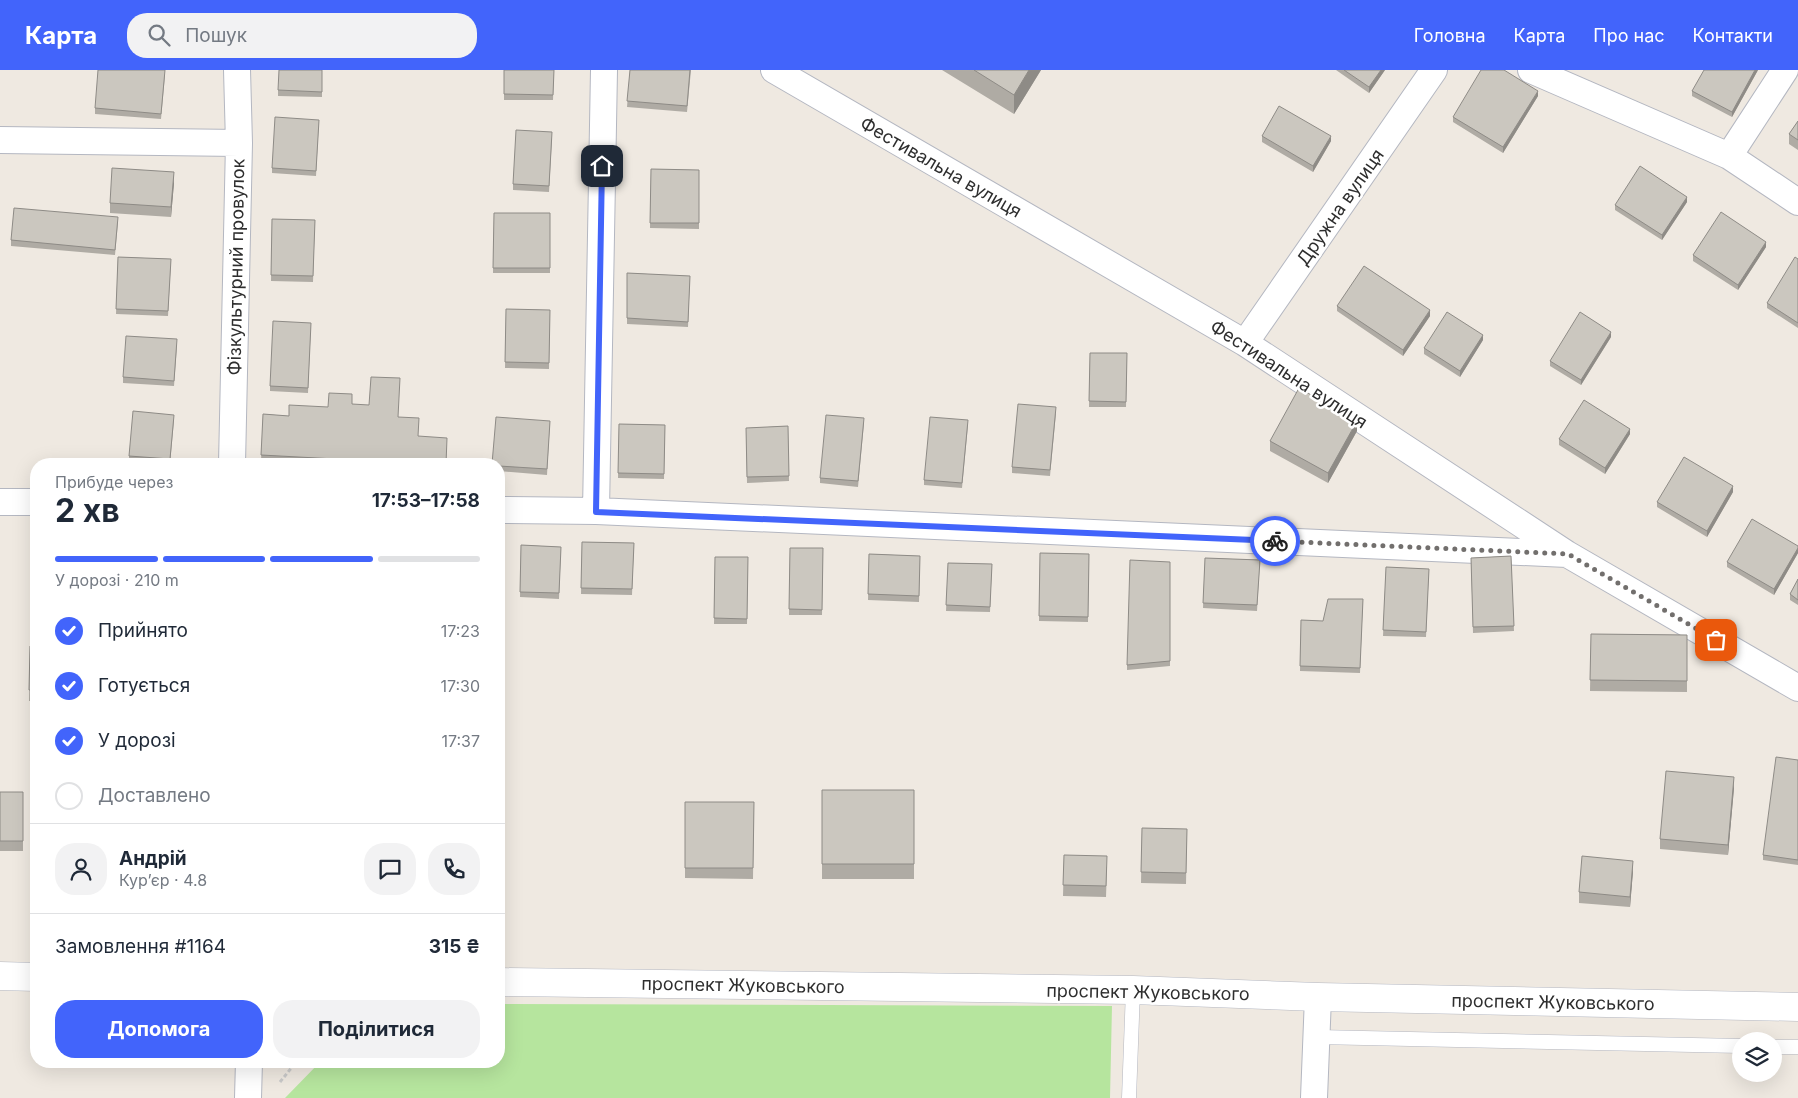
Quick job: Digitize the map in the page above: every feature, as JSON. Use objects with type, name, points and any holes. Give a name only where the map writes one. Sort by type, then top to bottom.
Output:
[{"type":"street","name":"Фізкультурний провулок","points":[[232,458],[239,143],[237,70]]},
{"type":"street","points":[[596,512],[604,70]]},
{"type":"street","name":"Фестивальна вулиця","points":[[774,70],[1245,343],[1568,554],[1798,688]]},
{"type":"street","name":"Дружна вулиця","points":[[1245,343],[1434,70]]},
{"type":"street","points":[[1530,70],[1729,156],[1798,202]]},
{"type":"street","points":[[1729,156],[1785,70]]},
{"type":"street","points":[[0,140],[239,143]]},
{"type":"street","points":[[0,502],[30,502]]},
{"type":"street","points":[[505,510],[596,512],[1568,554]]},
{"type":"street","points":[[0,976],[30,977]]},
{"type":"street","name":"проспект Жуковського","points":[[505,982],[1133,990],[1318,997],[1798,1007]]},
{"type":"street","points":[[1314,1098],[1318,997]]},
{"type":"street","points":[[248,1098],[249,1068]]},
{"type":"lane","points":[[1129,1098],[1133,990]]},
{"type":"lane","points":[[1317,1037],[1732,1046]]},
{"type":"lane","points":[[1782,1047],[1798,1047]]},
{"type":"green space","points":[[505,1004],[1112,1006],[1110,1098],[285,1098],[314,1068],[505,1068]]},
{"type":"building","points":[[98,70],[165,70],[161,114],[95,108]]},
{"type":"building","points":[[279,70],[322,70],[322,92],[278,90]]},
{"type":"building","points":[[504,70],[554,70],[553,95],[504,94]]},
{"type":"building","points":[[630,70],[690,70],[687,106],[627,101]]},
{"type":"building","points":[[974,70],[1029,70],[1014,95]]},
{"type":"building","points":[[1344,70],[1381,70],[1369,87]]},
{"type":"building","points":[[1481,70],[1504,70],[1538,91],[1503,147],[1453,117]]},
{"type":"building","points":[[1704,70],[1755,70],[1732,112],[1692,91]]},
{"type":"building","points":[[1279,106],[1331,136],[1313,166],[1262,136]]},
{"type":"building","points":[[275,117],[319,120],[316,171],[272,168]]},
{"type":"building","points":[[1798,121],[1798,140],[1789,134]]},
{"type":"building","points":[[516,130],[552,132],[549,186],[513,184]]},
{"type":"building","points":[[1640,166],[1687,197],[1662,235],[1615,205]]},
{"type":"building","points":[[112,168],[174,172],[171,207],[110,203]]},
{"type":"building","points":[[651,169],[699,170],[699,223],[650,223]]},
{"type":"building","points":[[14,208],[118,217],[115,250],[11,240]]},
{"type":"building","points":[[1721,212],[1766,242],[1738,285],[1693,255]]},
{"type":"building","points":[[494,213],[550,213],[550,268],[493,268]]},
{"type":"building","points":[[272,219],[315,220],[313,276],[271,275]]},
{"type":"building","points":[[118,257],[171,259],[168,311],[116,309]]},
{"type":"building","points":[[1795,257],[1798,259],[1798,323],[1767,303]]},
{"type":"building","points":[[1364,266],[1430,310],[1403,350],[1337,306]]},
{"type":"building","points":[[627,273],[690,276],[688,322],[627,318]]},
{"type":"building","points":[[506,309],[550,310],[549,363],[505,362]]},
{"type":"building","points":[[1447,312],[1483,335],[1460,371],[1424,348]]},
{"type":"building","points":[[1580,312],[1611,332],[1581,380],[1550,361]]},
{"type":"building","points":[[273,321],[311,323],[308,388],[270,386]]},
{"type":"building","points":[[126,336],[177,339],[174,381],[123,377]]},
{"type":"building","points":[[1090,353],[1127,353],[1126,402],[1089,401]]},
{"type":"building","points":[[371,377],[400,378],[398,417],[419,418],[418,436],[447,438],[446,458],[317,458],[261,455],[263,414],[289,416],[289,405],[328,407],[329,393],[352,394],[352,404],[369,405]]},
{"type":"building","points":[[1299,388],[1357,421],[1328,473],[1270,441]]},
{"type":"building","points":[[1584,400],[1630,429],[1605,468],[1559,439]]},
{"type":"building","points":[[1018,404],[1056,407],[1050,470],[1012,467]]},
{"type":"building","points":[[133,411],[174,415],[170,458],[129,456]]},
{"type":"building","points":[[826,415],[864,418],[858,481],[820,478]]},
{"type":"building","points":[[496,417],[550,421],[547,469],[505,466],[505,458],[493,458]]},
{"type":"building","points":[[930,417],[968,420],[962,483],[924,480]]},
{"type":"building","points":[[619,424],[665,425],[664,474],[618,473]]},
{"type":"building","points":[[788,426],[789,476],[747,477],[746,428]]},
{"type":"building","points":[[1684,457],[1733,486],[1707,531],[1657,502]]},
{"type":"building","points":[[1752,519],[1798,546],[1774,589],[1727,562]]},
{"type":"building","points":[[582,542],[634,543],[632,589],[581,588]]},
{"type":"building","points":[[521,545],[561,547],[559,593],[520,592]]},
{"type":"building","points":[[790,548],[823,548],[822,610],[789,609]]},
{"type":"building","points":[[1040,553],[1089,554],[1088,617],[1039,616]]},
{"type":"building","points":[[869,554],[920,556],[919,596],[868,594]]},
{"type":"building","points":[[1511,556],[1514,626],[1473,627],[1471,558]]},
{"type":"building","points":[[715,557],[748,557],[747,619],[714,618]]},
{"type":"building","points":[[1205,558],[1260,560],[1257,605],[1203,603]]},
{"type":"building","points":[[1130,560],[1170,562],[1170,661],[1127,665]]},
{"type":"building","points":[[948,563],[992,564],[990,607],[946,605]]},
{"type":"building","points":[[1386,567],[1429,569],[1426,632],[1383,630]]},
{"type":"building","points":[[1798,579],[1798,600],[1790,594]]},
{"type":"building","points":[[1328,599],[1363,599],[1360,668],[1300,666],[1301,620],[1323,621]]},
{"type":"building","points":[[1591,634],[1687,635],[1687,681],[1590,680]]},
{"type":"building","points":[[30,646],[30,690],[29,690]]},
{"type":"building","points":[[1776,757],[1798,760],[1798,860],[1763,855]]},
{"type":"building","points":[[1666,771],[1734,777],[1728,845],[1660,839]]},
{"type":"building","points":[[822,790],[914,790],[914,864],[822,864]]},
{"type":"building","points":[[0,792],[23,792],[23,841],[0,841]]},
{"type":"building","points":[[685,802],[754,802],[753,868],[685,868]]},
{"type":"building","points":[[1142,828],[1187,829],[1186,873],[1141,872]]},
{"type":"building","points":[[1064,855],[1107,856],[1106,886],[1063,885]]},
{"type":"building","points":[[1582,856],[1633,861],[1630,897],[1579,892]]},
{"type":"way so far","points":[[1275,541],[1568,554],[1716,640]]},
{"type":"route","points":[[602,166],[596,512],[1275,541]]}]
